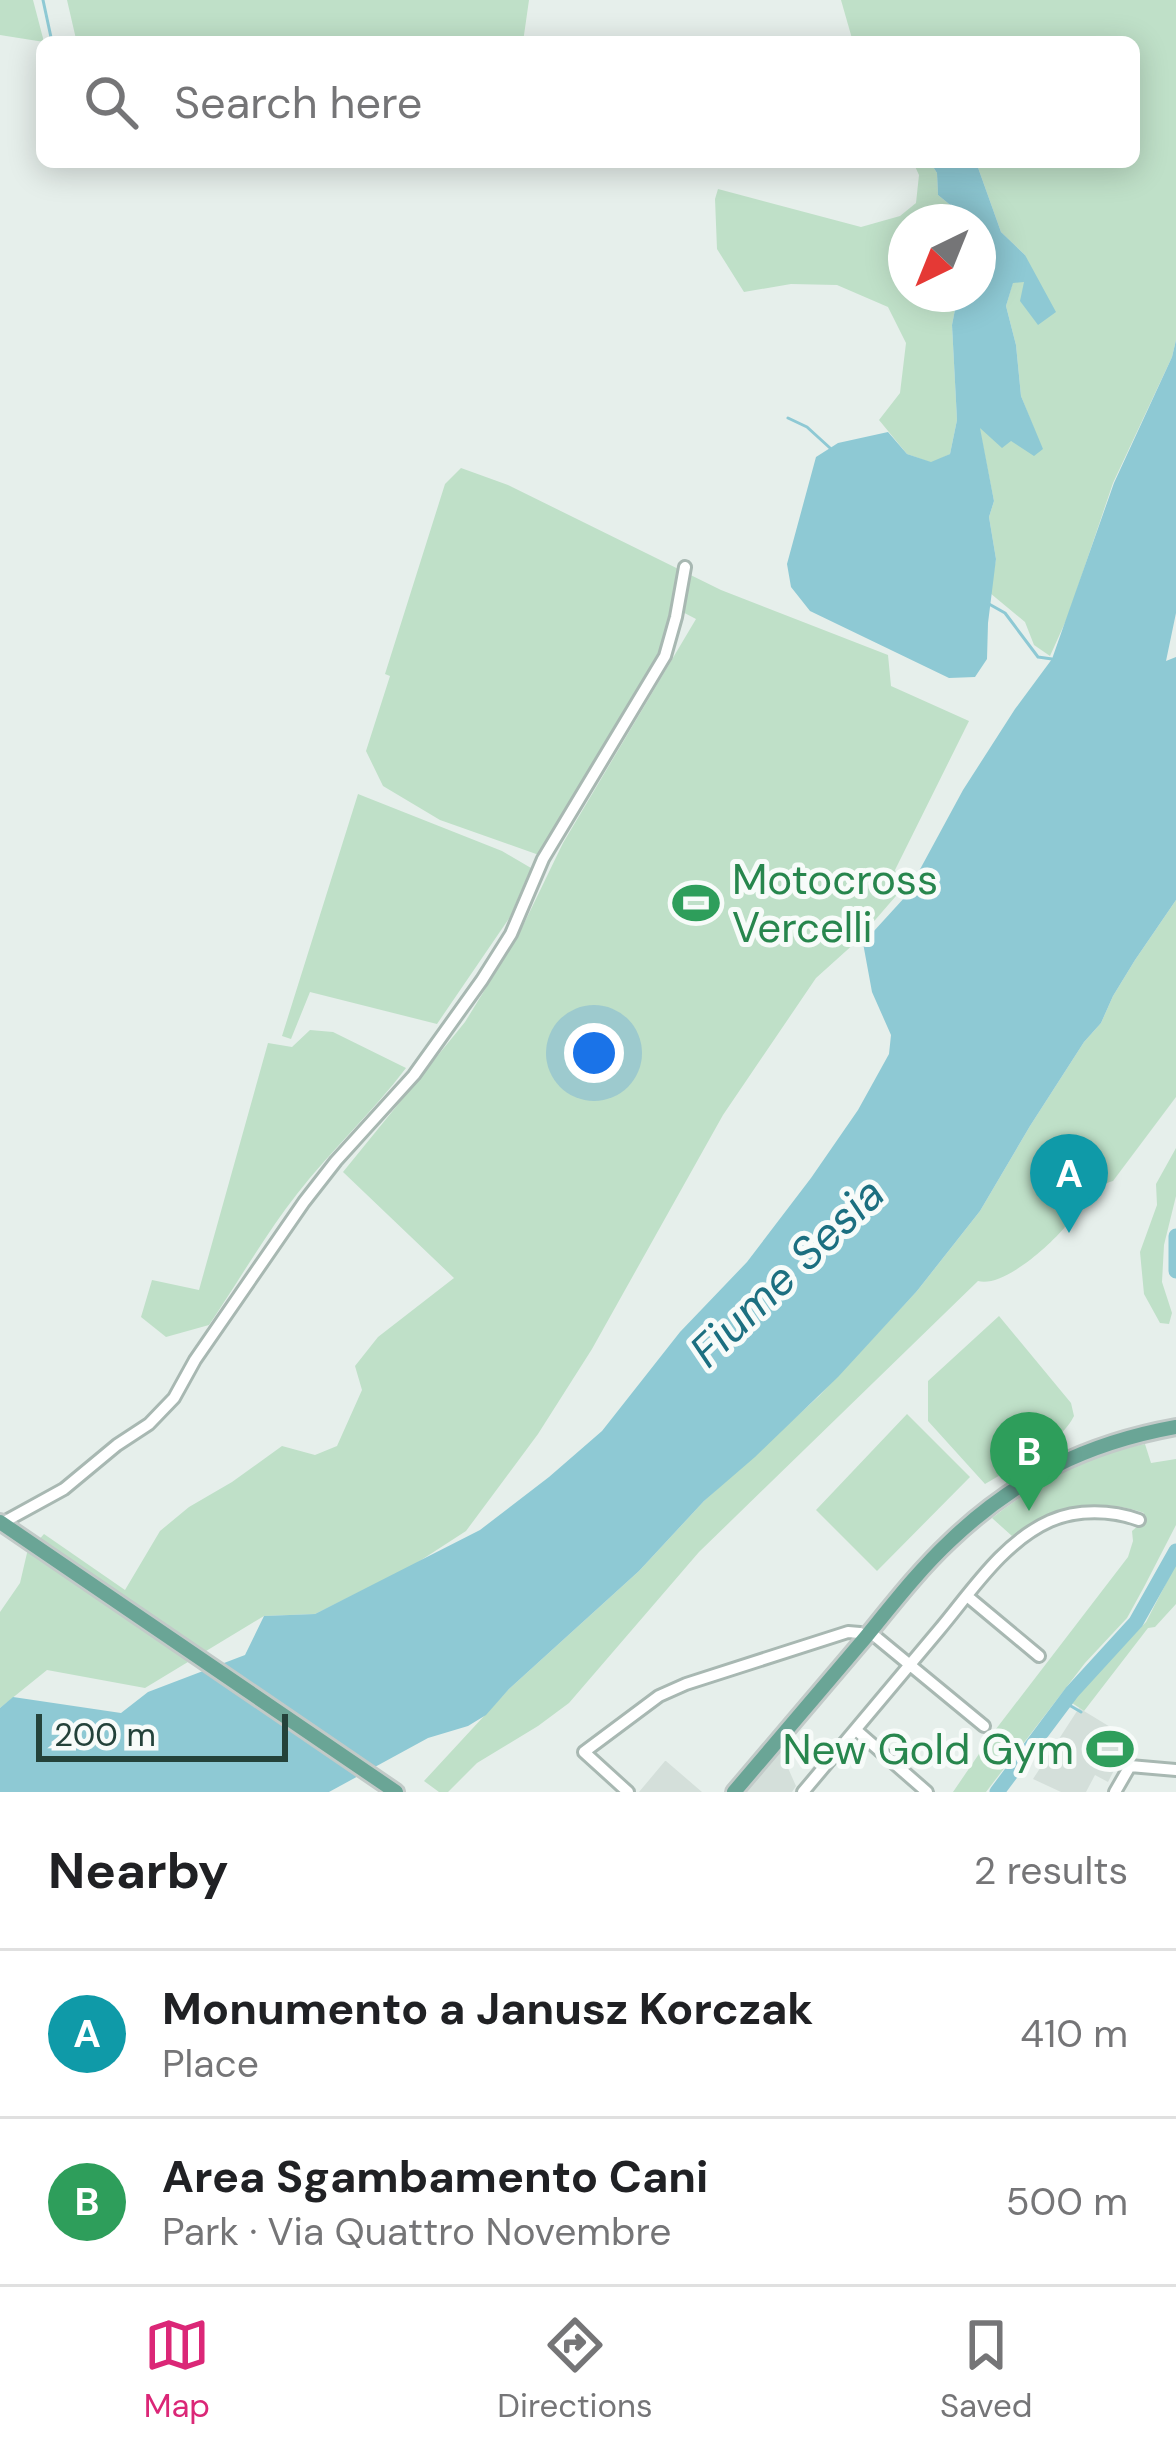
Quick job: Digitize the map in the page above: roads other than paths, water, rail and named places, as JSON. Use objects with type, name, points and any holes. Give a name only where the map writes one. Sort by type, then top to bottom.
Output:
[{"type":"main road","points":[[734,1792],[949,1541],[1028,1480],[1094,1447],[1176,1427]]},
{"type":"main road","points":[[1,1523],[396,1792]]},
{"type":"street","points":[[1,1523],[64,1490],[174,1398],[304,1202],[414,1075],[482,980],[511,934],[543,859],[665,656],[685,567]]},
{"type":"street","points":[[803,1792],[1015,1544],[1051,1521],[1087,1513],[1124,1514],[1139,1520]]},
{"type":"street","points":[[967,1596],[1039,1656]]},
{"type":"street","points":[[628,1792],[584,1752],[659,1696],[848,1632],[867,1635],[910,1664],[984,1726]]},
{"type":"street","points":[[856,1730],[927,1792]]},
{"type":"street","points":[[1114,1792],[1130,1766],[1176,1770]]},
{"type":"water","points":[[934,168],[978,168],[991,204],[949,204],[938,195]]},
{"type":"water","points":[[996,218],[1001,232],[1025,255],[1056,312],[1038,325],[1020,301],[1024,282],[1013,283],[1006,306],[1021,396],[1043,449],[1034,456],[1011,441],[1002,448],[980,428],[994,501],[989,517],[996,559],[987,659],[975,677],[949,678],[810,611],[791,587],[787,564],[816,457],[838,443],[888,432],[907,454],[931,462],[950,454],[957,420],[955,312],[996,312]]},
{"type":"water","name":"Fiume Sesia","points":[[1176,340],[1176,613],[1166,661],[1176,657],[1176,900],[980,1211],[917,1291],[838,1377],[704,1501],[639,1571],[486,1715],[468,1726],[428,1738],[329,1792],[0,1792],[0,1708],[13,1697],[121,1713],[148,1692],[245,1655],[264,1616],[315,1614],[480,1530],[602,1431],[680,1332],[747,1262],[858,1110],[889,1054],[891,1035],[872,992],[863,943],[905,897],[963,790],[1052,659],[1114,483]]},
{"type":"waterway","points":[[43,0],[51,36]]},
{"type":"waterway","points":[[788,418],[807,427],[830,448]]},
{"type":"waterway","points":[[989,604],[1005,613],[1038,657],[1052,659]]},
{"type":"waterway","points":[[1176,1236],[1176,1271]]},
{"type":"waterway","points":[[997,1792],[1072,1692],[1136,1622],[1176,1551]]},
{"type":"waterway","points":[[1064,1702],[1081,1712]]},
{"type":"place","name":"Motocross Vercelli","points":[[696,903]]},
{"type":"place","name":"Monumento a Janusz Korczak","points":[[1069,1233]]},
{"type":"place","name":"Area Sgambamento Cani","points":[[1029,1511]]},
{"type":"place","name":"New Gold Gym","points":[[1110,1749]]}]
